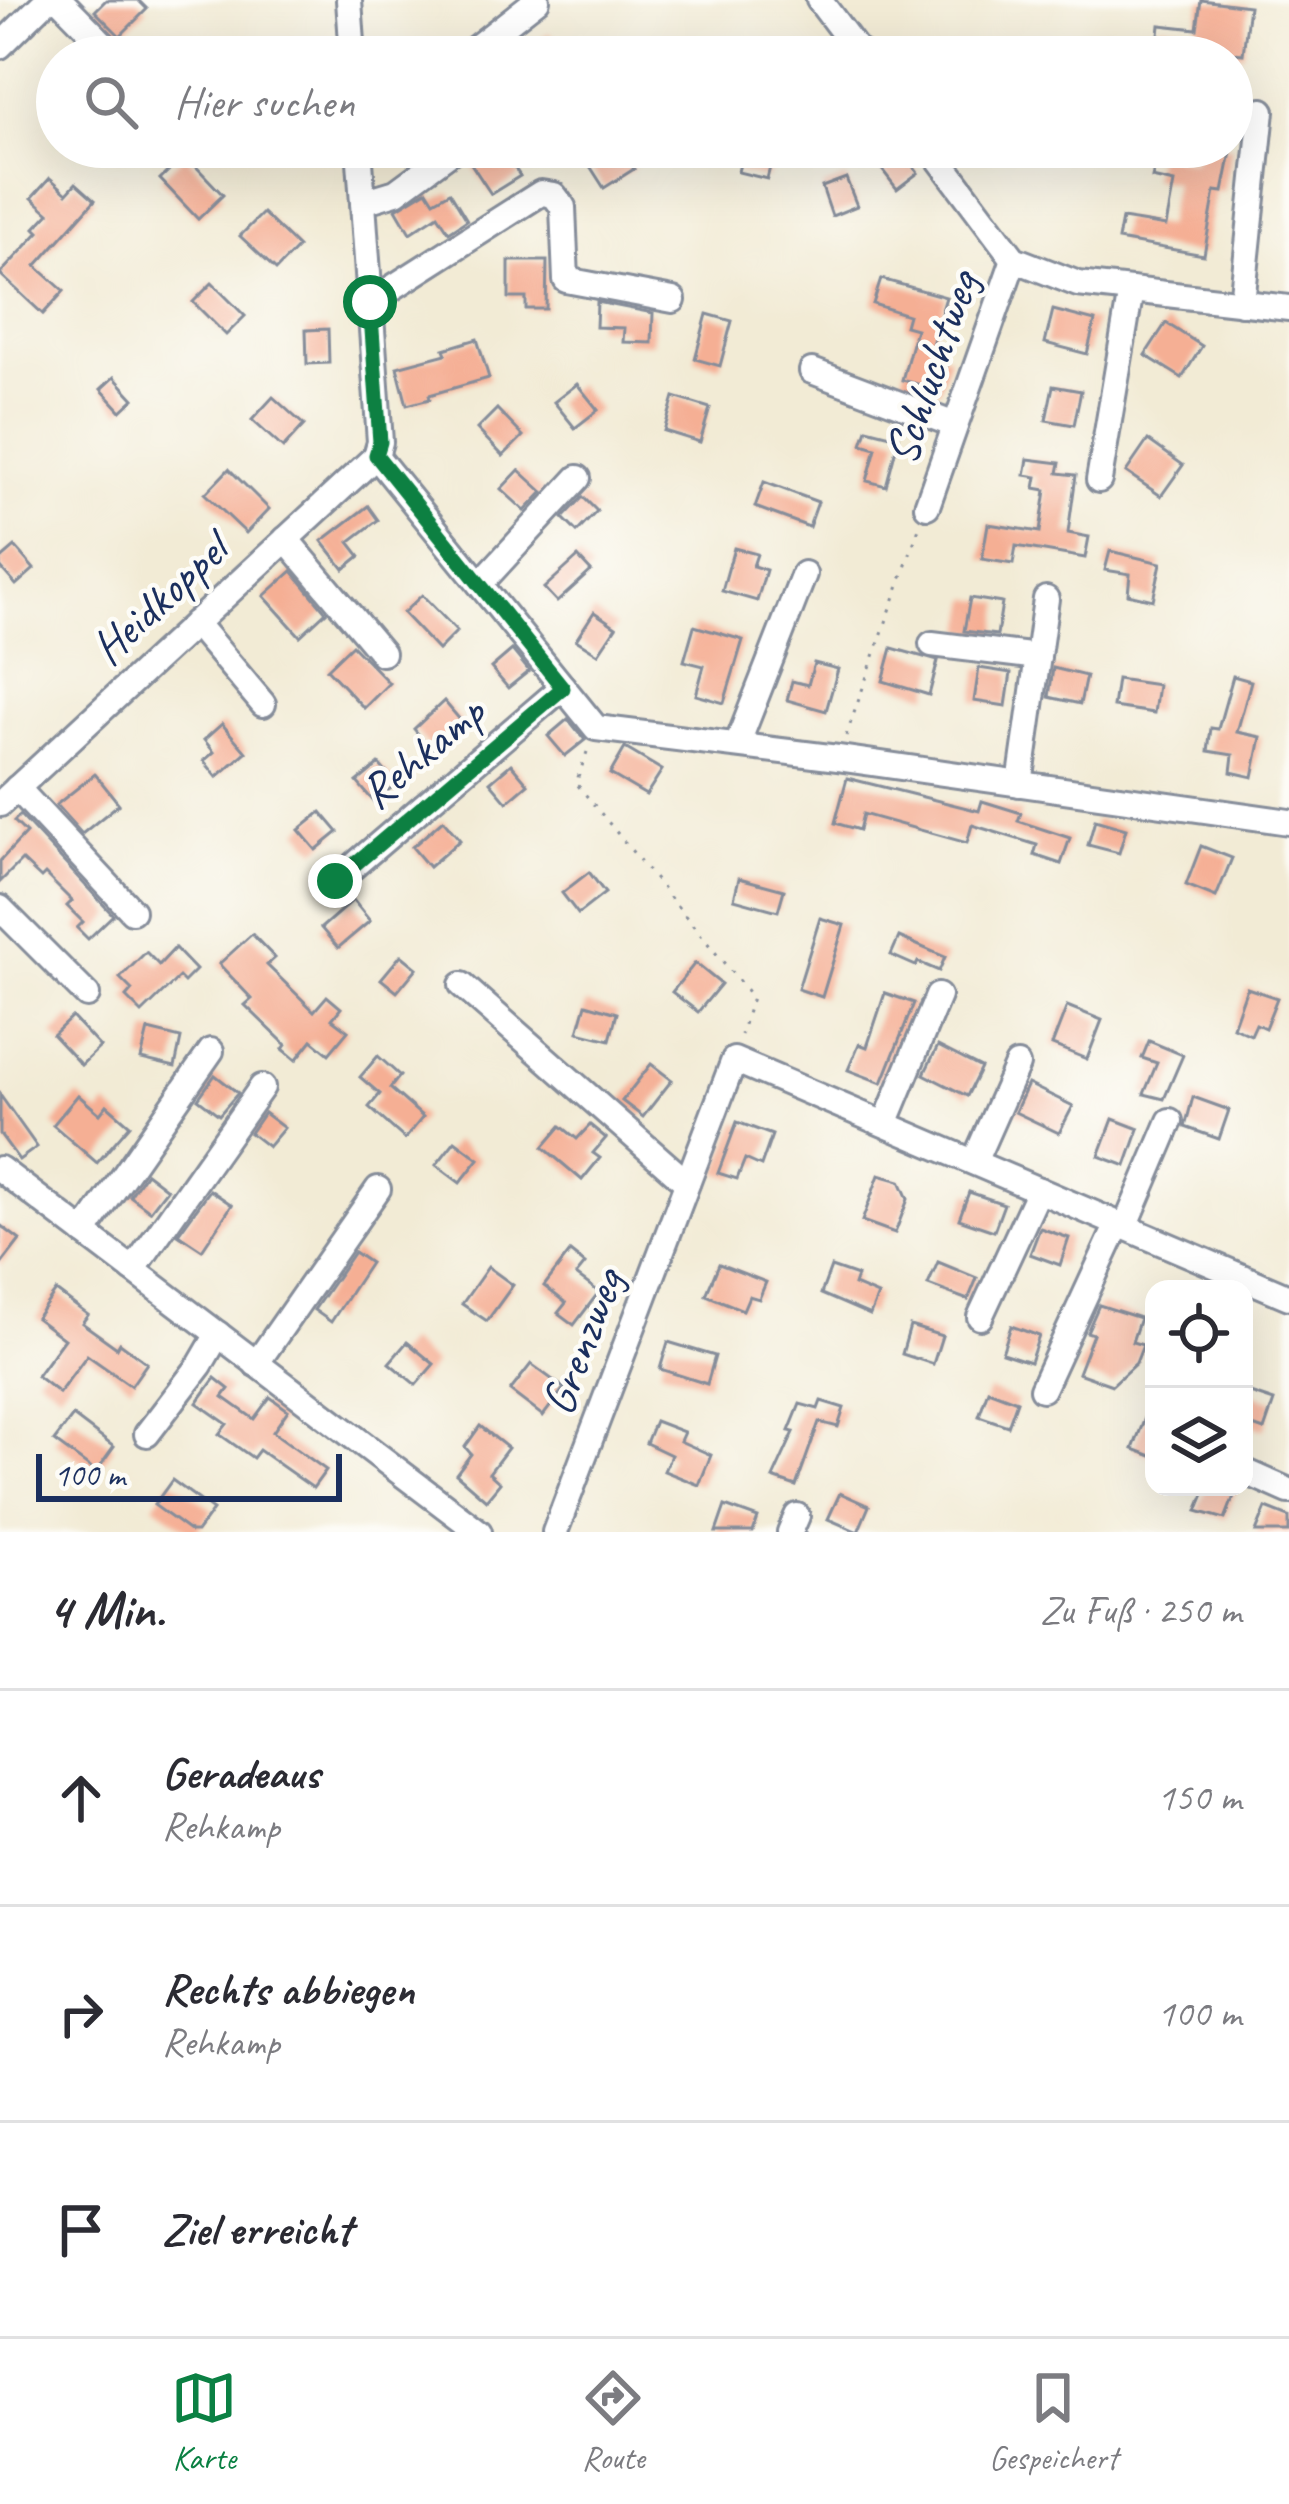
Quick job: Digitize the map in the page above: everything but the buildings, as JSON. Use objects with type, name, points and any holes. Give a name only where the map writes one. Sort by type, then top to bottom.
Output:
[{"type":"street","points":[[0,46],[47,0]]},
{"type":"street","points":[[60,0],[95,36]]},
{"type":"street","points":[[349,0],[352,36]]},
{"type":"street","points":[[491,36],[537,0]]},
{"type":"street","points":[[819,0],[846,36]]},
{"type":"street","points":[[1242,302],[1262,111]]},
{"type":"street","points":[[361,168],[380,442],[376,455],[596,728],[1289,822]]},
{"type":"street","points":[[363,202],[396,192],[429,168]]},
{"type":"street","name":"Schluchtweg","points":[[946,168],[1014,259],[1078,284],[1289,308]]},
{"type":"street","points":[[370,302],[541,193],[554,195],[563,207],[566,280],[673,300]]},
{"type":"street","name":"Schluchtweg","points":[[927,506],[1014,259]]},
{"type":"street","points":[[1099,480],[1131,290]]},
{"type":"street","points":[[812,370],[956,425]]},
{"type":"street","name":"Heidkoppel","points":[[9,796],[376,455]]},
{"type":"street","points":[[480,584],[578,478]]},
{"type":"street","points":[[286,539],[382,653]]},
{"type":"street","points":[[737,745],[804,574]]},
{"type":"street","points":[[1020,784],[1046,599]]},
{"type":"street","points":[[195,623],[263,704]]},
{"type":"street","points":[[932,644],[1037,658]]},
{"type":"street","name":"Rehkamp","points":[[335,881],[563,688]]},
{"type":"street","points":[[9,796],[132,910]]},
{"type":"street","points":[[0,908],[87,995]]},
{"type":"street","points":[[462,986],[687,1183]]},
{"type":"street","points":[[885,1124],[938,997]]},
{"type":"street","points":[[84,1233],[211,1051]]},
{"type":"street","points":[[734,1060],[1289,1297]]},
{"type":"street","name":"Grenzweg","points":[[556,1532],[734,1060]]},
{"type":"street","points":[[974,1162],[1017,1065]]},
{"type":"street","points":[[133,1270],[262,1087]]},
{"type":"street","points":[[1042,1389],[1170,1121]]},
{"type":"street","points":[[0,1169],[479,1532]]},
{"type":"street","points":[[256,1364],[379,1189]]},
{"type":"street","points":[[980,1317],[1039,1190]]},
{"type":"street","points":[[147,1434],[218,1334]]},
{"type":"street","points":[[1253,1475],[1289,1491]]},
{"type":"path","points":[[838,758],[927,506]]},
{"type":"path","points":[[596,728],[576,784],[752,997],[734,1060]]},
{"type":"route","points":[[335,881],[563,688],[376,455],[380,442],[370,302]]}]
